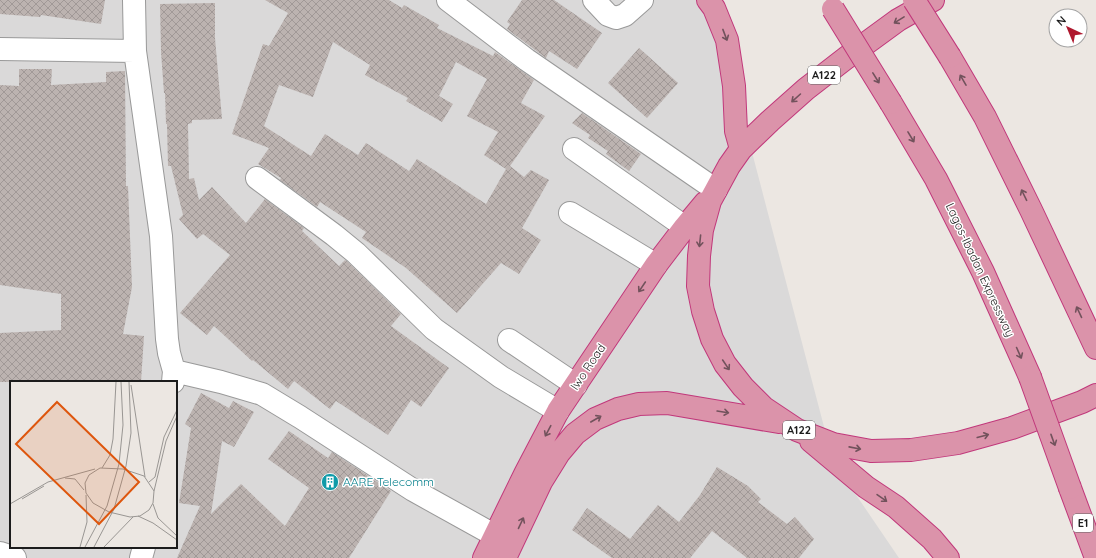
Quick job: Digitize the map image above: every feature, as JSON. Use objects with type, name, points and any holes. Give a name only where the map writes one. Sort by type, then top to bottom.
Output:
[{"type":"highway","points":[[708,0],[714,8],[727,40],[734,86],[736,131],[741,149]]},
{"type":"highway","points":[[914,0],[950,57],[985,117],[1096,348]]},
{"type":"highway","name":"A122","points":[[933,0],[898,20],[806,89],[741,149],[729,166],[710,201],[702,230],[699,256],[698,286],[703,310],[712,338],[725,364],[743,387],[764,408],[792,426],[833,444],[871,451],[911,450],[958,443],[1012,428],[1082,402],[1096,395]]},
{"type":"highway","name":"Lagos-Ibadan Expressway","points":[[830,5],[936,179],[983,272],[1030,377],[1096,558]]},
{"type":"highway","name":"Iwo Road","points":[[484,558],[494,535],[558,411],[656,265],[716,190]]},
{"type":"highway","name":"A122","points":[[505,558],[541,482],[559,453],[575,434],[595,419],[618,409],[639,404],[667,403],[792,426]]},
{"type":"highway","points":[[792,426],[866,487],[896,507],[932,539],[948,558]]},
{"type":"street","points":[[134,0],[135,51],[161,236],[168,353],[173,376],[221,382],[262,394],[413,490],[494,535]]},
{"type":"street","points":[[448,0],[527,60],[716,190]]},
{"type":"street","points":[[594,0],[608,15],[616,18],[625,15],[642,0]]},
{"type":"street","points":[[0,49],[135,51]]},
{"type":"street","points":[[574,149],[685,227]]},
{"type":"street","points":[[258,178],[356,253],[434,329],[502,377],[558,411]]},
{"type":"street","points":[[570,213],[656,265]]},
{"type":"street","points":[[509,340],[576,386]]},
{"type":"street","points":[[141,558],[144,548]]},
{"type":"street","points":[[0,552],[15,558]]},
{"type":"shaded area","points":[[0,0],[712,0],[833,461],[899,558],[0,558]]},
{"type":"building","points":[[0,0],[105,0],[101,24],[41,15],[40,17],[0,14]]},
{"type":"building","points":[[265,0],[389,0],[402,8],[404,5],[439,25],[437,28],[493,56],[495,52],[534,80],[521,103],[545,116],[510,166],[524,177],[531,170],[549,180],[522,228],[541,240],[519,274],[501,263],[457,313],[406,268],[362,238],[366,232],[320,202],[317,207],[280,180],[281,178],[258,164],[269,148],[232,134],[263,44],[269,46],[288,13]],"holes":[[[333,42],[370,65],[365,75],[408,98],[406,101],[442,122],[453,104],[439,96],[456,62],[487,79],[467,116],[498,132],[484,155],[506,169],[486,204],[417,159],[409,171],[366,143],[358,155],[325,134],[311,156],[264,126],[279,85],[313,97]]]},
{"type":"building","points":[[522,0],[554,0],[602,33],[577,69],[549,51],[546,58],[507,29],[510,24],[507,22]]},
{"type":"building","points":[[215,3],[215,38],[222,119],[192,120],[192,123],[188,124],[189,179],[194,178],[199,200],[212,187],[246,223],[265,199],[304,228],[302,231],[339,266],[345,260],[348,262],[401,314],[391,326],[449,368],[421,407],[411,400],[388,435],[336,401],[330,409],[294,381],[288,389],[253,360],[252,361],[214,326],[207,335],[180,313],[230,255],[203,234],[197,239],[179,219],[183,215],[171,166],[168,166],[167,124],[161,52],[160,4]]},
{"type":"building","points":[[639,48],[678,83],[647,118],[608,83]]},
{"type":"building","points":[[19,69],[52,69],[51,85],[106,82],[106,72],[125,71],[126,186],[128,186],[132,287],[123,334],[144,336],[141,381],[0,382],[0,333],[61,330],[61,294],[0,285],[0,85],[19,86]]},
{"type":"building","points":[[582,113],[641,154],[629,171],[606,154],[608,151],[588,138],[590,135],[572,123]]},
{"type":"building","points":[[201,393],[229,408],[233,401],[254,412],[234,447],[222,441],[211,514],[241,484],[285,526],[309,488],[268,459],[289,431],[328,458],[332,452],[391,491],[349,558],[177,558],[200,506],[179,503],[191,428],[185,424]]},
{"type":"building","points":[[717,467],[748,486],[761,499],[758,502],[787,524],[795,517],[814,539],[799,558],[747,558],[712,531],[690,558],[612,558],[572,530],[587,508],[630,539],[658,505],[679,522],[700,495]]},
{"type":"place","name":"AARE Telecomm","points":[[330,482]]}]
